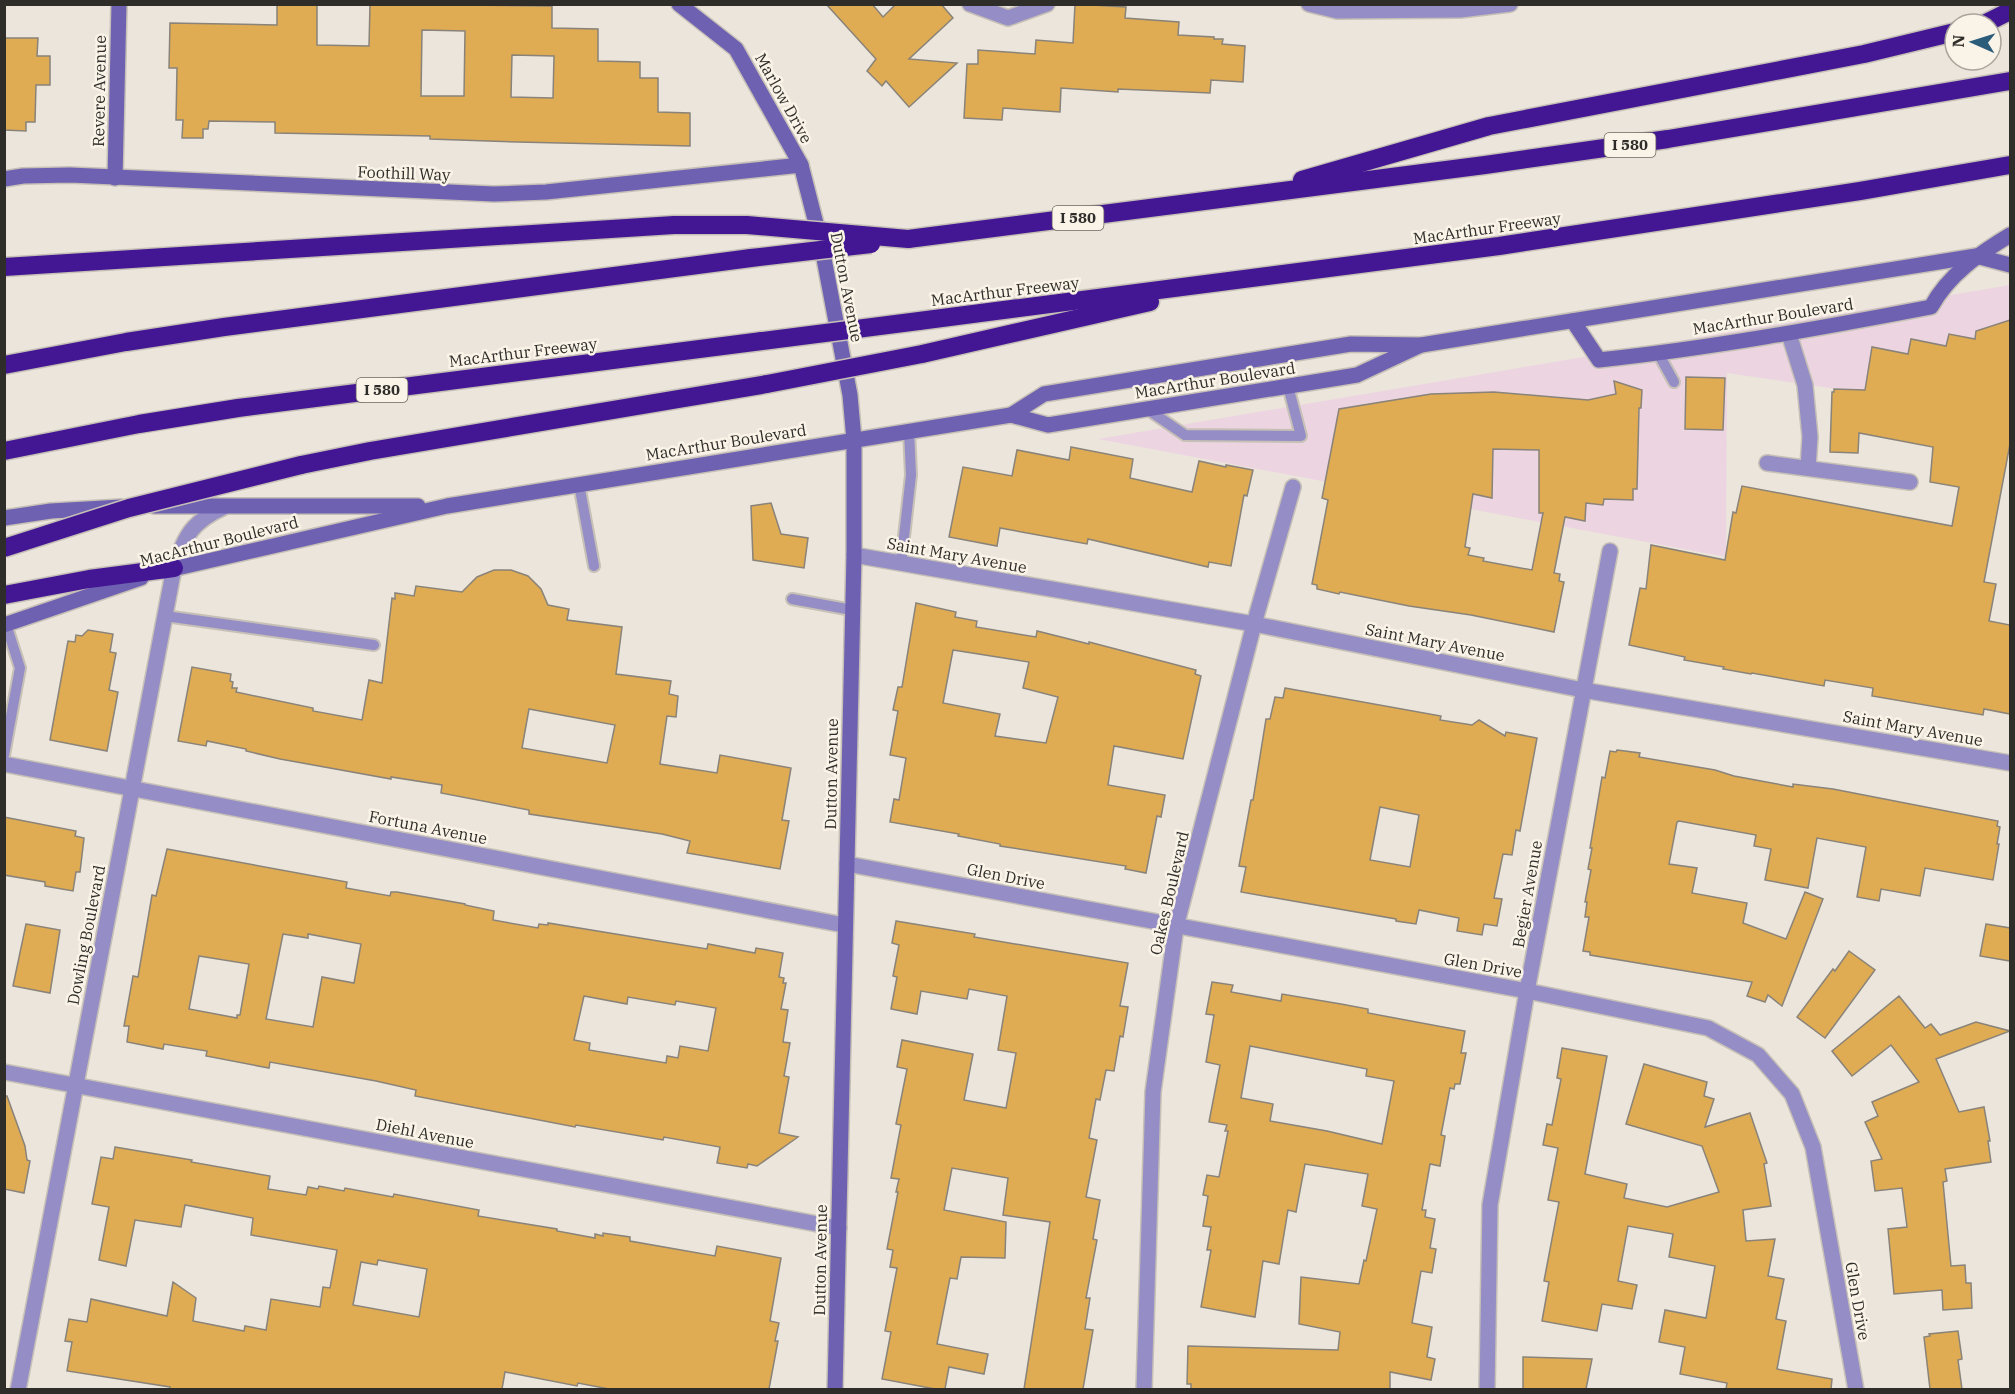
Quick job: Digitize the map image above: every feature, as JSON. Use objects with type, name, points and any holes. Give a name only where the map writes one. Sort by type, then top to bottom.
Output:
[{"type":"highway","points":[[1247,196],[1489,126],[1864,54],[1943,35]]},
{"type":"highway","name":"I 580","points":[[4,365],[126,342],[224,327],[1247,196],[1668,139],[2010,81]]},
{"type":"highway","name":"MacArthur Freeway","points":[[4,451],[115,428],[238,408],[1488,248],[1665,222],[2010,165]]},
{"type":"highway","points":[[4,267],[674,225],[747,225],[908,239]]},
{"type":"highway","points":[[4,548],[129,508],[301,465],[370,451],[767,384],[922,354],[1254,279]]},
{"type":"highway","points":[[4,595],[89,579],[174,568]]},
{"type":"main road","name":"Revere Avenue","points":[[115,178],[120,4]]},
{"type":"main road","name":"Marlow Drive","points":[[679,4],[736,49],[801,165]]},
{"type":"main road","name":"Foothill Way","points":[[4,179],[23,176],[70,175],[494,194],[546,192],[801,165]]},
{"type":"main road","name":"Dutton Avenue","points":[[801,165],[821,243],[849,396],[854,440],[854,555],[835,1389]]},
{"type":"main road","name":"MacArthur Boulevard","points":[[1573,321],[1599,360],[1789,334],[1931,307],[1940,291],[1976,256],[2010,235]]},
{"type":"main road","name":"MacArthur Boulevard","points":[[5,624],[95,592],[174,568],[447,506],[1011,415],[1044,394],[1351,344],[1421,345],[1976,256],[2010,265]]},
{"type":"main road","name":"MacArthur Boulevard","points":[[1011,415],[1048,425],[1357,375],[1421,345]]},
{"type":"main road","name":"MacArthur Boulevard","points":[[4,518],[98,507],[447,506]]},
{"type":"street","points":[[970,4],[1008,18],[1047,4]]},
{"type":"street","points":[[1309,4],[1336,11],[1460,10],[1509,4]]},
{"type":"street","points":[[1789,334],[1805,385],[1810,437],[1808,468]]},
{"type":"street","points":[[1767,463],[1910,482]]},
{"type":"street","name":"Oakes Boulevard","points":[[1144,1389],[1153,1092],[1176,927],[1254,624],[1293,487]]},
{"type":"street","name":"Dowling Boulevard","points":[[18,1389],[174,568],[182,545],[191,529],[205,516],[224,507]]},
{"type":"street","name":"Begier Avenue","points":[[1487,1389],[1490,1205],[1527,991],[1610,551]]},
{"type":"street","name":"Saint Mary Avenue","points":[[854,555],[1254,624],[1583,690],[2010,763]]},
{"type":"street","name":"Fortuna Avenue","points":[[4,764],[844,926]]},
{"type":"street","name":"Glen Drive","points":[[847,864],[1527,991],[1708,1028],[1758,1055],[1792,1094],[1813,1147],[1856,1389]]},
{"type":"street","name":"Diehl Avenue","points":[[4,1072],[839,1228]]},
{"type":"lane","points":[[1658,353],[1674,382]]},
{"type":"lane","points":[[1148,409],[1185,435],[1300,436],[1288,386]]},
{"type":"lane","points":[[901,564],[911,475],[909,431]]},
{"type":"lane","points":[[579,484],[594,566]]},
{"type":"lane","points":[[792,599],[852,610]]},
{"type":"lane","points":[[165,616],[374,645]]},
{"type":"lane","points":[[4,755],[20,668],[5,624]]},
{"type":"shaded area","points":[[2010,285],[2010,414],[1727,373],[1726,557],[1098,439]]},
{"type":"building","points":[[277,4],[317,4],[317,45],[369,46],[370,4],[552,6],[552,28],[598,29],[598,61],[640,62],[640,78],[658,78],[658,112],[690,113],[690,146],[430,139],[430,136],[275,133],[275,122],[209,121],[208,129],[203,129],[203,138],[182,138],[183,120],[176,120],[177,68],[169,68],[170,23],[277,25]],"holes":[[[422,30],[465,31],[464,96],[421,96]],[[512,55],[554,56],[553,98],[511,97]]]},
{"type":"building","points":[[826,4],[872,4],[883,17],[896,4],[941,4],[953,18],[909,59],[957,63],[909,107],[886,81],[882,86],[867,71],[876,59]]},
{"type":"building","points":[[1075,4],[1126,7],[1125,18],[1179,22],[1178,35],[1214,37],[1214,39],[1223,39],[1222,44],[1245,46],[1243,82],[1211,80],[1210,93],[1118,89],[1118,92],[1061,88],[1060,112],[1003,108],[1002,120],[964,118],[967,64],[978,64],[978,50],[1035,54],[1036,40],[1073,43]]},
{"type":"building","points":[[4,38],[38,38],[37,56],[50,56],[50,85],[36,85],[35,122],[26,122],[26,131],[4,130]]},
{"type":"building","points":[[2010,320],[2010,444],[1984,582],[1996,584],[1989,621],[2010,625],[2010,714],[1984,709],[1983,715],[1872,696],[1873,688],[1825,680],[1824,686],[1751,674],[1684,660],[1685,657],[1629,645],[1640,588],[1646,589],[1651,545],[1725,560],[1733,512],[1736,513],[1742,486],[1952,526],[1959,487],[1930,482],[1933,447],[1859,433],[1858,453],[1830,452],[1832,392],[1834,389],[1865,390],[1872,347],[1908,354],[1911,339],[1946,346],[1949,334],[1975,339],[1976,331]]},
{"type":"building","points":[[1686,377],[1725,378],[1723,430],[1685,429]]},
{"type":"building","points":[[1614,381],[1642,390],[1641,408],[1639,408],[1637,489],[1633,489],[1633,500],[1604,499],[1603,505],[1586,503],[1585,521],[1565,517],[1554,573],[1560,574],[1559,581],[1564,582],[1554,632],[1471,615],[1409,606],[1340,592],[1339,594],[1317,589],[1317,585],[1312,584],[1328,500],[1322,498],[1339,409],[1431,394],[1494,392],[1588,400],[1616,394]],"holes":[[[1493,449],[1539,450],[1539,513],[1543,513],[1532,570],[1483,561],[1484,558],[1468,555],[1470,548],[1465,547],[1473,494],[1492,498]]]},
{"type":"building","points":[[1071,447],[1133,459],[1130,478],[1192,492],[1199,461],[1253,470],[1247,496],[1244,495],[1231,566],[1209,562],[1208,567],[1088,539],[1087,544],[1000,528],[997,546],[949,537],[963,467],[1012,476],[1017,450],[1069,460]]},
{"type":"building","points":[[771,503],[781,534],[808,538],[804,568],[753,560],[751,506]]},
{"type":"building","points":[[494,570],[511,570],[528,576],[541,589],[548,605],[569,609],[567,620],[622,627],[616,674],[671,681],[669,694],[678,696],[676,717],[667,716],[660,764],[717,773],[720,755],[791,768],[782,820],[789,821],[780,869],[687,853],[690,841],[662,834],[529,814],[529,810],[441,793],[442,785],[391,777],[391,779],[280,759],[207,741],[206,746],[178,741],[192,667],[231,674],[230,681],[233,682],[232,688],[237,688],[236,692],[313,708],[313,711],[362,720],[369,680],[382,683],[392,598],[395,599],[395,593],[414,596],[416,586],[462,592],[477,577]],"holes":[[[529,709],[615,725],[607,763],[522,748]]]},
{"type":"building","points":[[916,603],[956,612],[955,617],[977,621],[976,627],[1036,637],[1037,631],[1196,670],[1195,674],[1201,676],[1183,759],[1114,746],[1108,785],[1165,795],[1161,817],[1157,816],[1146,873],[1125,869],[1126,866],[1000,846],[1000,844],[958,836],[959,834],[890,822],[894,799],[899,800],[906,758],[890,755],[898,711],[893,710],[898,687],[902,687]],"holes":[[[953,650],[1029,662],[1023,688],[1058,697],[1046,743],[995,736],[1000,714],[943,703]]]},
{"type":"building","points":[[88,630],[113,634],[110,652],[116,653],[109,690],[118,692],[107,751],[50,740],[68,641],[75,642],[76,635],[82,636]]},
{"type":"building","points":[[1285,688],[1441,716],[1440,720],[1472,725],[1479,720],[1505,736],[1506,732],[1537,738],[1520,831],[1516,830],[1512,855],[1503,854],[1494,898],[1502,899],[1497,926],[1484,924],[1482,935],[1457,931],[1459,918],[1419,910],[1416,924],[1241,892],[1246,867],[1239,866],[1251,800],[1253,800],[1266,719],[1270,719],[1275,697],[1283,698]],"holes":[[[1380,807],[1419,815],[1410,867],[1370,860]]]},
{"type":"building","points":[[1617,750],[1640,753],[1639,757],[1793,787],[1793,784],[1833,789],[1998,821],[1997,826],[2000,827],[1997,844],[1999,844],[1993,880],[1925,868],[1920,896],[1881,889],[1879,901],[1857,897],[1866,847],[1817,838],[1808,888],[1765,880],[1771,849],[1754,846],[1756,835],[1679,821],[1669,864],[1697,868],[1692,893],[1747,903],[1743,923],[1786,939],[1805,892],[1823,899],[1782,1006],[1768,995],[1765,1002],[1747,996],[1752,982],[1590,955],[1590,952],[1583,951],[1589,917],[1585,917],[1587,902],[1585,902],[1591,870],[1588,869],[1592,848],[1590,848],[1602,777],[1605,778],[1610,751],[1616,752]]},
{"type":"building","points":[[4,817],[76,831],[75,836],[84,838],[80,872],[76,872],[73,891],[45,886],[45,882],[4,875]]},
{"type":"building","points":[[167,849],[347,882],[346,888],[390,896],[391,892],[397,892],[465,904],[494,911],[493,920],[538,928],[539,924],[548,925],[548,923],[707,949],[708,944],[755,953],[756,948],[783,953],[779,977],[784,978],[783,983],[786,983],[781,1009],[788,1010],[783,1042],[790,1043],[784,1076],[789,1077],[779,1133],[798,1137],[757,1166],[748,1164],[747,1168],[717,1163],[720,1147],[664,1137],[663,1140],[576,1125],[575,1127],[415,1096],[416,1090],[376,1081],[270,1062],[269,1068],[206,1056],[207,1051],[164,1044],[163,1049],[127,1042],[129,1026],[124,1026],[133,976],[138,977],[152,895],[156,896]],"holes":[[[283,934],[308,938],[308,934],[361,944],[354,983],[322,977],[313,1027],[266,1019]],[[199,956],[249,964],[240,1015],[237,1015],[237,1018],[189,1009]],[[584,996],[627,1004],[628,997],[675,1005],[676,1001],[716,1008],[708,1051],[680,1046],[678,1058],[667,1056],[666,1063],[589,1050],[590,1043],[574,1040]]]},
{"type":"building","points":[[896,921],[975,934],[974,937],[1128,963],[1120,1006],[1128,1007],[1123,1037],[1120,1036],[1114,1071],[1106,1070],[1100,1100],[1096,1099],[1089,1138],[1097,1140],[1086,1197],[1100,1200],[1093,1239],[1097,1240],[1086,1298],[1090,1298],[1085,1329],[1093,1330],[1083,1389],[1024,1389],[1050,1222],[1003,1215],[1008,1178],[952,1168],[944,1210],[1006,1222],[1005,1258],[961,1257],[957,1279],[950,1278],[937,1344],[988,1354],[984,1374],[949,1367],[945,1389],[882,1379],[891,1332],[885,1331],[897,1268],[890,1267],[893,1250],[887,1249],[899,1179],[891,1178],[901,1125],[896,1124],[907,1069],[897,1067],[902,1040],[973,1054],[964,1100],[1006,1108],[1016,1053],[998,1050],[1007,996],[969,989],[967,999],[921,991],[917,1014],[891,1009],[897,977],[893,976],[899,945],[892,943]]},
{"type":"building","points":[[26,924],[60,930],[50,993],[13,986]]},
{"type":"building","points":[[1986,924],[2010,928],[2010,961],[1980,956]]},
{"type":"building","points":[[1849,951],[1875,970],[1825,1038],[1797,1017]]},
{"type":"building","points":[[1212,982],[1233,985],[1231,992],[1281,1001],[1282,994],[1368,1009],[1368,1013],[1465,1031],[1461,1053],[1466,1053],[1460,1084],[1455,1084],[1454,1089],[1450,1088],[1441,1135],[1445,1136],[1440,1166],[1430,1164],[1422,1210],[1426,1210],[1425,1217],[1435,1219],[1430,1248],[1436,1249],[1432,1273],[1421,1271],[1412,1323],[1432,1327],[1427,1357],[1435,1359],[1431,1380],[1390,1372],[1390,1389],[1191,1389],[1191,1384],[1187,1384],[1188,1346],[1338,1350],[1340,1332],[1299,1324],[1301,1277],[1359,1284],[1377,1209],[1362,1206],[1368,1174],[1305,1164],[1296,1212],[1288,1210],[1279,1264],[1263,1261],[1255,1317],[1201,1307],[1211,1250],[1207,1250],[1211,1227],[1203,1226],[1208,1196],[1203,1195],[1207,1175],[1219,1177],[1228,1131],[1225,1131],[1227,1125],[1209,1122],[1220,1065],[1206,1062],[1214,1015],[1206,1014]],"holes":[[[1250,1046],[1367,1069],[1366,1076],[1394,1081],[1382,1144],[1270,1121],[1273,1104],[1241,1098]]]},
{"type":"building","points":[[1899,996],[1925,1028],[1931,1024],[1940,1035],[1976,1022],[2010,1031],[1936,1059],[1959,1112],[1984,1107],[1990,1141],[1988,1141],[1991,1162],[1945,1169],[1947,1181],[1943,1182],[1951,1266],[1965,1265],[1966,1283],[1971,1283],[1972,1308],[1943,1310],[1942,1290],[1894,1294],[1888,1229],[1907,1227],[1902,1188],[1875,1191],[1871,1161],[1882,1159],[1865,1122],[1878,1116],[1872,1102],[1919,1082],[1891,1045],[1852,1076],[1832,1051]]},
{"type":"building","points":[[1562,1048],[1607,1056],[1585,1174],[1627,1184],[1624,1198],[1667,1207],[1719,1192],[1702,1146],[1626,1124],[1644,1064],[1707,1082],[1704,1096],[1714,1099],[1705,1127],[1750,1113],[1767,1163],[1764,1164],[1771,1206],[1743,1210],[1746,1241],[1775,1239],[1768,1276],[1784,1279],[1776,1319],[1786,1321],[1777,1369],[1832,1379],[1831,1389],[1726,1389],[1727,1383],[1680,1374],[1685,1347],[1659,1342],[1665,1310],[1706,1318],[1715,1266],[1669,1257],[1673,1234],[1628,1226],[1618,1281],[1637,1285],[1632,1309],[1602,1304],[1597,1331],[1542,1321],[1549,1282],[1544,1281],[1559,1202],[1548,1200],[1558,1148],[1543,1145],[1547,1124],[1552,1125],[1561,1079],[1557,1078]]},
{"type":"building","points":[[4,1096],[7,1096],[25,1146],[27,1160],[30,1161],[24,1193],[4,1189]]},
{"type":"building","points":[[115,1147],[270,1176],[268,1189],[306,1195],[308,1187],[318,1189],[319,1186],[344,1191],[345,1188],[393,1197],[394,1194],[479,1210],[478,1216],[557,1229],[557,1231],[595,1238],[595,1234],[603,1236],[603,1233],[630,1237],[630,1241],[715,1256],[717,1246],[781,1258],[770,1321],[779,1323],[769,1389],[609,1389],[578,1383],[577,1386],[505,1372],[502,1389],[170,1389],[170,1387],[67,1371],[72,1342],[65,1341],[69,1319],[87,1322],[91,1299],[167,1316],[173,1282],[196,1298],[193,1321],[244,1331],[245,1326],[266,1330],[271,1299],[320,1307],[323,1287],[330,1288],[337,1250],[251,1235],[253,1218],[185,1205],[181,1227],[135,1220],[126,1266],[99,1260],[109,1207],[92,1204],[101,1157],[113,1159]],"holes":[[[378,1260],[427,1269],[419,1317],[353,1305],[361,1262],[377,1265]]]},
{"type":"building","points":[[1958,1331],[1962,1359],[1958,1360],[1962,1389],[1930,1389],[1924,1337],[1930,1336],[1929,1334]]},
{"type":"building","points":[[1523,1357],[1592,1359],[1586,1389],[1523,1389]]}]
